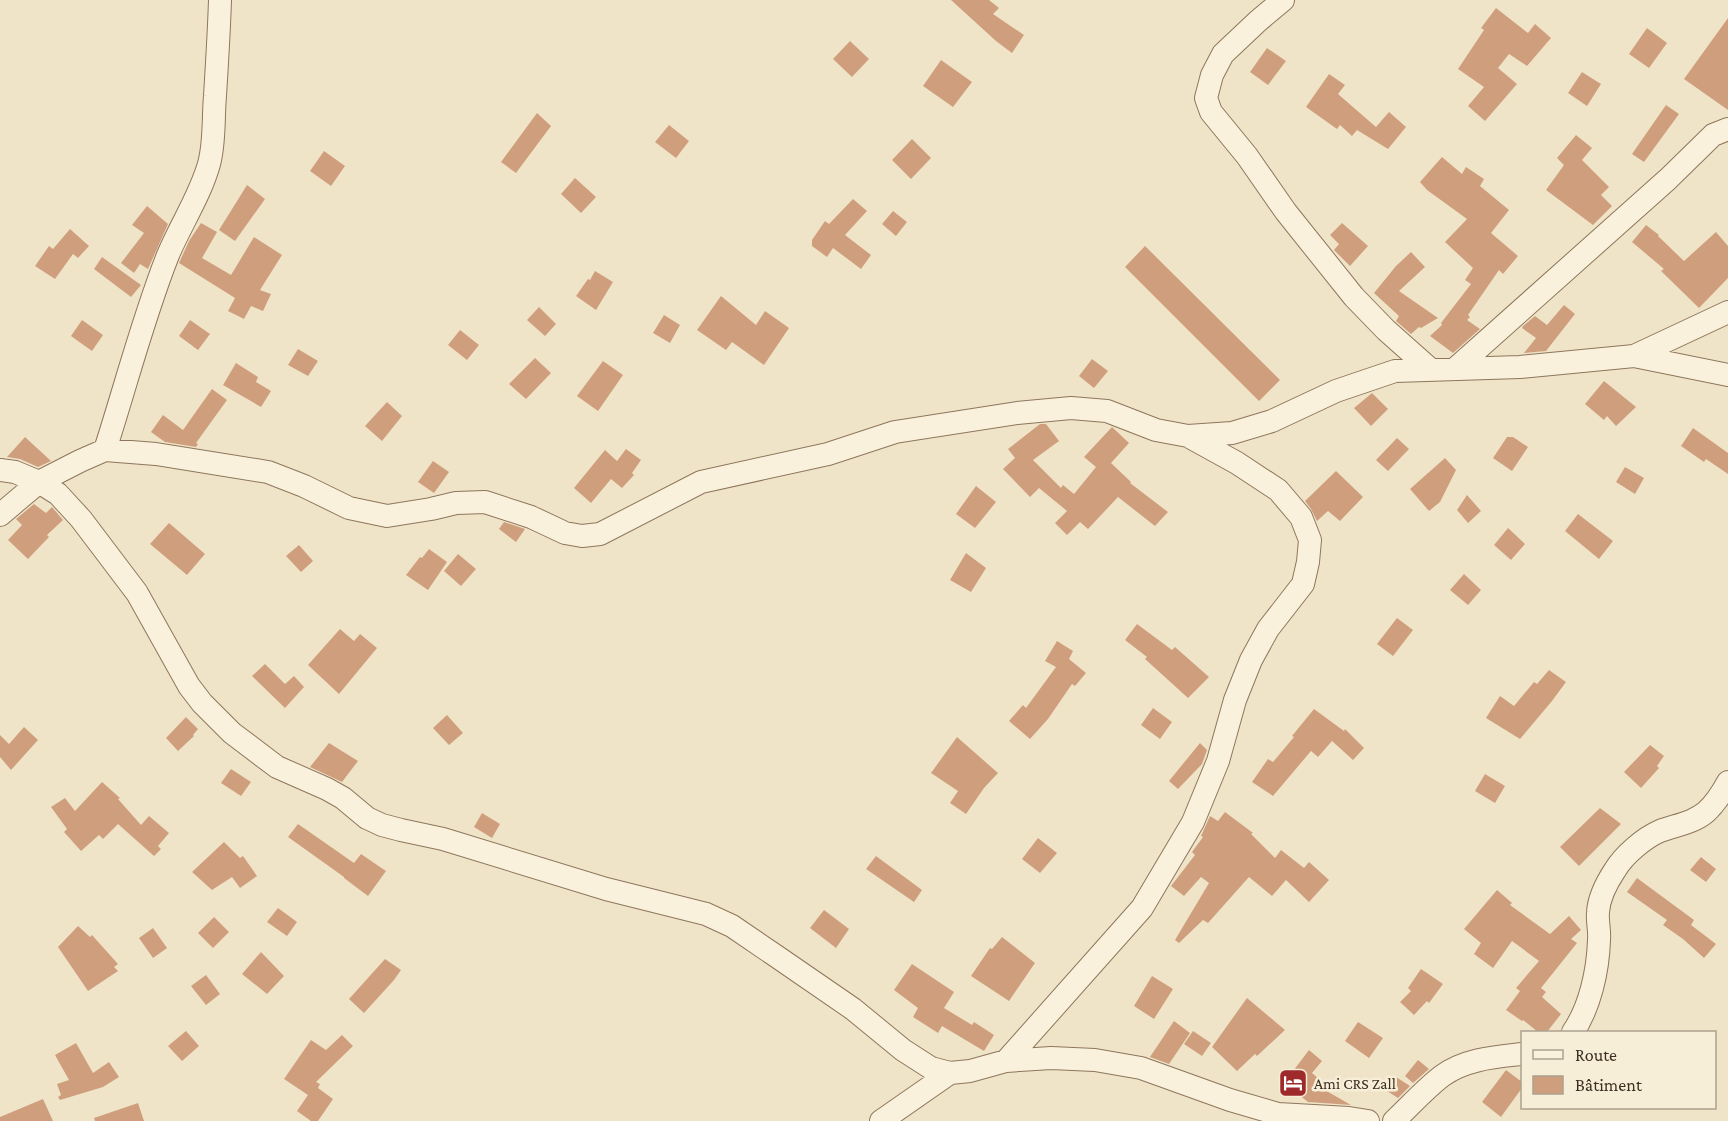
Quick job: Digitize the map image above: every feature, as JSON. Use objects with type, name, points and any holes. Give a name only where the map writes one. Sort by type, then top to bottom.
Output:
[{"type":"street","points":[[105,450],[169,253],[200,191],[210,161],[219,44],[219,0]]},
{"type":"street","points":[[1284,0],[1223,54],[1212,75],[1206,98],[1211,112],[1286,212],[1354,297],[1386,330],[1431,370]]},
{"type":"street","points":[[1455,369],[1713,135],[1728,129]]},
{"type":"street","points":[[1634,356],[1728,312]]},
{"type":"street","points":[[0,515],[39,482],[105,450],[156,454],[268,472],[304,486],[349,508],[387,516],[456,503],[484,502],[531,518],[565,533],[582,536],[600,534],[701,482],[828,454],[895,432],[1017,413],[1071,408],[1107,411],[1156,429],[1188,436],[1232,433],[1272,421],[1336,391],[1395,371],[1521,367],[1634,356],[1728,375]]},
{"type":"street","points":[[1006,1060],[1142,908],[1193,822],[1218,761],[1235,700],[1251,660],[1268,629],[1303,584],[1310,540],[1301,517],[1278,490],[1237,463],[1188,436]]},
{"type":"street","points":[[0,470],[15,472],[39,482],[58,494],[81,519],[137,593],[189,686],[202,703],[232,733],[278,767],[327,789],[343,798],[368,818],[382,825],[443,839],[606,889],[706,914],[732,926],[785,962],[853,1009],[931,1068],[950,1073],[970,1071],[1006,1060],[1051,1058],[1095,1060],[1141,1068],[1230,1100],[1278,1114],[1368,1121]]},
{"type":"street","points":[[1574,1031],[1580,1022],[1588,1001],[1599,940],[1598,912],[1603,893],[1615,870],[1630,851],[1658,832],[1705,813],[1719,799],[1728,782]]},
{"type":"street","points":[[1395,1121],[1443,1075],[1481,1059],[1521,1054]]},
{"type":"street","points":[[880,1121],[950,1073]]},
{"type":"building","points":[[951,0],[989,0],[999,8],[993,14],[1024,35],[1012,53]]},
{"type":"building","points":[[1496,8],[1528,33],[1535,24],[1551,38],[1527,66],[1509,54],[1498,68],[1517,84],[1485,121],[1468,106],[1484,87],[1458,69],[1484,30],[1481,28]]},
{"type":"building","points":[[1728,18],[1728,110],[1684,79]]},
{"type":"building","points":[[1647,28],[1667,43],[1649,68],[1629,54]]},
{"type":"building","points":[[850,41],[869,59],[852,77],[833,59]]},
{"type":"building","points":[[1267,48],[1286,61],[1268,85],[1250,72]]},
{"type":"building","points":[[941,60],[972,82],[953,107],[923,86]]},
{"type":"building","points":[[1582,72],[1601,84],[1587,106],[1568,93]]},
{"type":"building","points":[[1329,74],[1345,85],[1338,94],[1376,127],[1389,112],[1406,127],[1388,149],[1357,130],[1352,136],[1340,125],[1337,129],[1306,107]]},
{"type":"building","points":[[1666,105],[1679,114],[1644,162],[1632,154]]},
{"type":"building","points":[[537,113],[551,126],[516,173],[501,162]]},
{"type":"building","points":[[669,125],[689,141],[676,158],[655,142]]},
{"type":"building","points":[[1576,135],[1592,148],[1582,160],[1609,187],[1601,195],[1612,206],[1593,225],[1546,190],[1564,165],[1557,158]]},
{"type":"building","points":[[912,139],[931,158],[911,179],[892,160]]},
{"type":"building","points":[[324,151],[345,166],[331,186],[310,171]]},
{"type":"building","points":[[1442,157],[1462,174],[1466,167],[1484,179],[1480,186],[1509,210],[1491,233],[1518,256],[1503,274],[1499,270],[1468,315],[1470,317],[1467,320],[1480,329],[1453,353],[1430,336],[1442,325],[1441,323],[1471,284],[1465,280],[1473,268],[1445,242],[1467,219],[1427,190],[1420,182]]},
{"type":"building","points":[[575,178],[596,197],[581,213],[561,194]]},
{"type":"building","points":[[247,185],[265,199],[235,241],[219,230]]},
{"type":"building","points":[[853,199],[867,211],[845,235],[871,255],[861,269],[833,248],[827,257],[812,246],[812,240],[825,221],[829,224]]},
{"type":"building","points":[[147,206],[168,224],[148,269],[140,264],[134,273],[121,263],[144,233],[132,225]]},
{"type":"building","points":[[893,211],[907,222],[896,236],[882,224]]},
{"type":"building","points":[[201,223],[217,232],[202,258],[231,275],[254,237],[282,255],[260,290],[271,294],[263,311],[251,306],[244,319],[228,311],[235,298],[179,263],[189,241]]},
{"type":"building","points":[[1342,223],[1368,246],[1350,266],[1334,250],[1339,244],[1330,235]]},
{"type":"building","points":[[1646,225],[1684,261],[1716,232],[1728,246],[1728,278],[1699,308],[1661,271],[1664,269],[1632,242]]},
{"type":"building","points":[[70,229],[89,246],[78,258],[73,254],[55,279],[35,266],[49,246],[53,249]]},
{"type":"building","points":[[1145,246],[1280,380],[1259,401],[1125,267]]},
{"type":"building","points":[[1411,252],[1425,267],[1399,291],[1438,318],[1419,327],[1411,334],[1396,321],[1399,316],[1374,293]]},
{"type":"building","points":[[102,257],[141,285],[131,297],[94,269]]},
{"type":"building","points":[[595,271],[613,282],[596,310],[576,296]]},
{"type":"building","points":[[721,296],[756,325],[765,311],[789,328],[764,365],[732,342],[726,350],[697,330]]},
{"type":"building","points":[[1564,305],[1575,314],[1546,351],[1524,353],[1536,338],[1522,328],[1523,326],[1535,316],[1547,325]]},
{"type":"building","points":[[539,307],[556,324],[545,336],[527,320]]},
{"type":"building","points":[[664,315],[680,325],[670,343],[653,333]]},
{"type":"building","points":[[82,320],[103,335],[92,351],[71,336]]},
{"type":"building","points":[[190,320],[210,334],[198,350],[179,336]]},
{"type":"building","points":[[460,330],[479,345],[467,360],[448,345]]},
{"type":"building","points":[[298,349],[318,361],[308,376],[288,365]]},
{"type":"building","points":[[535,358],[551,373],[526,399],[509,384]]},
{"type":"building","points":[[1092,359],[1108,371],[1094,388],[1079,376]]},
{"type":"building","points":[[603,361],[623,375],[598,411],[577,396]]},
{"type":"building","points":[[236,363],[258,377],[256,382],[271,391],[261,407],[223,385]]},
{"type":"building","points":[[1604,381],[1636,407],[1616,426],[1607,416],[1604,420],[1585,404]]},
{"type":"building","points":[[212,389],[227,400],[196,443],[198,444],[196,447],[165,442],[151,432],[163,415],[183,430]]},
{"type":"building","points":[[1372,393],[1388,409],[1371,426],[1354,408]]},
{"type":"building","points":[[387,402],[402,416],[382,441],[365,426]]},
{"type":"building","points":[[1040,424],[1046,424],[1059,441],[1033,460],[1061,488],[1063,485],[1074,494],[1096,467],[1084,457],[1112,427],[1129,443],[1111,463],[1130,483],[1168,512],[1155,526],[1118,497],[1088,529],[1080,522],[1067,535],[1055,523],[1067,511],[1039,488],[1030,497],[1003,469],[1015,458],[1008,449]]},
{"type":"building","points":[[1693,428],[1728,453],[1728,474],[1706,459],[1704,462],[1681,446]]},
{"type":"building","points":[[25,437],[51,461],[38,467],[20,459],[7,457]]},
{"type":"building","points":[[1507,437],[1513,437],[1528,447],[1512,471],[1493,458]]},
{"type":"building","points":[[1397,438],[1409,449],[1388,471],[1376,460]]},
{"type":"building","points":[[626,449],[641,460],[632,473],[634,475],[622,488],[611,479],[591,503],[574,488],[605,450],[617,461]]},
{"type":"building","points":[[1445,458],[1456,470],[1440,502],[1429,511],[1410,489]]},
{"type":"building","points":[[433,461],[449,472],[434,493],[418,482]]},
{"type":"building","points":[[1625,467],[1644,478],[1635,494],[1616,482]]},
{"type":"building","points":[[1336,471],[1363,497],[1340,521],[1328,511],[1317,521],[1305,501]]},
{"type":"building","points":[[976,486],[996,502],[975,528],[956,514]]},
{"type":"building","points":[[1467,495],[1481,511],[1468,523],[1457,510]]},
{"type":"building","points":[[34,504],[46,513],[52,507],[63,520],[47,535],[49,537],[28,559],[8,540],[22,525],[16,519]]},
{"type":"building","points":[[1578,514],[1613,541],[1599,559],[1565,531]]},
{"type":"building","points":[[504,522],[525,529],[516,542],[499,529]]},
{"type":"building","points":[[169,523],[205,554],[187,575],[150,544]]},
{"type":"building","points":[[1508,528],[1525,544],[1511,560],[1494,545]]},
{"type":"building","points":[[299,545],[313,561],[301,572],[286,556]]},
{"type":"building","points":[[429,549],[447,562],[428,590],[406,575]]},
{"type":"building","points":[[966,553],[986,568],[971,592],[950,580]]},
{"type":"building","points":[[458,554],[476,569],[461,586],[444,571]]},
{"type":"building","points":[[1464,574],[1481,590],[1468,605],[1450,590]]},
{"type":"building","points":[[1397,618],[1413,630],[1393,656],[1377,644]]},
{"type":"building","points":[[1137,624],[1172,650],[1175,647],[1209,677],[1188,698],[1145,659],[1147,657],[1125,640]]},
{"type":"building","points":[[340,629],[354,641],[360,634],[377,648],[339,694],[308,665]]},
{"type":"building","points":[[1057,641],[1073,651],[1069,659],[1086,673],[1075,686],[1072,684],[1048,719],[1030,739],[1009,721],[1023,705],[1026,708],[1056,667],[1045,661]]},
{"type":"building","points":[[265,664],[285,684],[294,676],[304,687],[285,708],[252,676]]},
{"type":"building","points":[[1549,670],[1566,682],[1520,739],[1486,718],[1500,696],[1514,706],[1534,682],[1537,684]]},
{"type":"building","points":[[1153,708],[1172,722],[1160,739],[1141,725]]},
{"type":"building","points":[[1314,709],[1344,731],[1345,729],[1364,748],[1353,760],[1332,741],[1318,757],[1311,751],[1273,796],[1252,782],[1268,759],[1273,762]]},
{"type":"building","points":[[447,715],[463,733],[449,745],[433,728]]},
{"type":"building","points":[[186,717],[198,729],[178,751],[166,738]]},
{"type":"building","points":[[24,727],[38,740],[11,770],[0,757],[0,735],[9,744]]},
{"type":"building","points":[[957,737],[998,773],[984,788],[966,814],[950,803],[958,791],[931,773]]},
{"type":"building","points":[[329,743],[358,761],[342,782],[310,767]]},
{"type":"building","points":[[1200,743],[1207,750],[1202,764],[1178,789],[1169,781]]},
{"type":"building","points":[[1650,745],[1664,756],[1657,766],[1659,768],[1641,788],[1624,772]]},
{"type":"building","points":[[231,769],[251,782],[241,796],[221,783]]},
{"type":"building","points":[[1485,774],[1505,786],[1495,803],[1475,791]]},
{"type":"building","points":[[102,782],[120,798],[118,799],[141,825],[149,816],[169,833],[158,846],[161,849],[154,856],[118,824],[103,839],[99,835],[81,851],[64,832],[67,829],[51,807],[65,798],[75,811]]},
{"type":"building","points":[[1600,808],[1621,824],[1579,866],[1560,847]]},
{"type":"building","points":[[1225,812],[1253,833],[1251,834],[1275,858],[1281,850],[1304,868],[1309,862],[1329,880],[1309,902],[1286,880],[1272,896],[1249,877],[1208,923],[1203,920],[1179,943],[1175,940],[1209,883],[1201,877],[1184,896],[1171,886],[1195,855],[1192,852],[1203,837],[1201,836],[1210,816],[1218,821]]},
{"type":"building","points":[[482,813],[500,824],[492,838],[474,827]]},
{"type":"building","points":[[298,824],[354,863],[361,854],[386,871],[368,896],[288,837]]},
{"type":"building","points":[[1038,838],[1057,853],[1040,873],[1022,859]]},
{"type":"building","points":[[224,842],[240,858],[243,856],[257,876],[240,888],[232,877],[212,890],[192,872]]},
{"type":"building","points":[[876,856],[922,890],[914,902],[866,869]]},
{"type":"building","points":[[1701,857],[1716,869],[1706,882],[1690,870]]},
{"type":"building","points":[[1637,878],[1694,920],[1691,925],[1716,944],[1704,958],[1663,925],[1667,920],[1627,892]]},
{"type":"building","points":[[1497,890],[1512,903],[1510,905],[1550,934],[1569,916],[1581,930],[1571,939],[1577,943],[1541,988],[1546,992],[1542,997],[1561,1014],[1548,1031],[1537,1031],[1506,1010],[1520,991],[1516,988],[1539,961],[1512,941],[1493,968],[1474,954],[1481,943],[1464,929]]},
{"type":"building","points":[[278,908],[297,922],[287,936],[267,922]]},
{"type":"building","points":[[824,910],[849,929],[836,948],[810,928]]},
{"type":"building","points":[[214,917],[229,932],[213,948],[198,933]]},
{"type":"building","points":[[78,926],[90,937],[92,935],[118,964],[114,967],[118,971],[88,991],[58,947]]},
{"type":"building","points":[[153,928],[167,948],[153,958],[139,938]]},
{"type":"building","points":[[1002,937],[1035,963],[1009,1001],[971,976],[990,948],[992,949]]},
{"type":"building","points":[[261,952],[284,976],[267,994],[242,974]]},
{"type":"building","points":[[385,959],[401,970],[364,1013],[349,999]]},
{"type":"building","points":[[912,964],[954,992],[944,1008],[972,1025],[974,1022],[994,1035],[984,1051],[942,1026],[938,1033],[913,1017],[918,1008],[894,990]]},
{"type":"building","points":[[1421,969],[1443,984],[1429,1003],[1427,1001],[1414,1015],[1400,1002],[1411,991],[1408,988]]},
{"type":"building","points":[[206,975],[220,994],[206,1005],[191,986]]},
{"type":"building","points":[[1152,976],[1173,989],[1154,1019],[1134,1006]]},
{"type":"building","points":[[1247,998],[1285,1030],[1237,1071],[1212,1047]]},
{"type":"building","points":[[1174,1021],[1190,1033],[1169,1064],[1150,1057]]},
{"type":"building","points":[[1358,1022],[1383,1038],[1369,1058],[1345,1041]]},
{"type":"building","points":[[186,1031],[199,1046],[182,1061],[168,1046]]},
{"type":"building","points":[[1193,1031],[1211,1043],[1202,1056],[1184,1044]]},
{"type":"building","points":[[342,1035],[353,1046],[316,1082],[320,1084],[318,1088],[333,1099],[318,1121],[311,1121],[297,1111],[308,1095],[284,1079],[311,1040],[326,1050]]},
{"type":"building","points":[[76,1043],[93,1073],[109,1062],[119,1077],[103,1087],[60,1100],[58,1097],[61,1095],[57,1084],[69,1080],[55,1055]]},
{"type":"building","points":[[1309,1050],[1322,1061],[1312,1073],[1320,1080],[1316,1085],[1351,1105],[1308,1102],[1284,1083]]},
{"type":"building","points":[[1418,1060],[1429,1069],[1413,1083],[1405,1076]]},
{"type":"building","points":[[1506,1070],[1521,1081],[1521,1089],[1501,1117],[1482,1102]]},
{"type":"building","points":[[1396,1077],[1410,1086],[1398,1098],[1387,1091]]},
{"type":"building","points":[[43,1099],[53,1121],[0,1121],[0,1117]]},
{"type":"building","points":[[138,1103],[144,1121],[95,1121],[94,1118]]},
{"type":"place","name":"Ami CRS Zall","points":[[1293,1083]]}]
